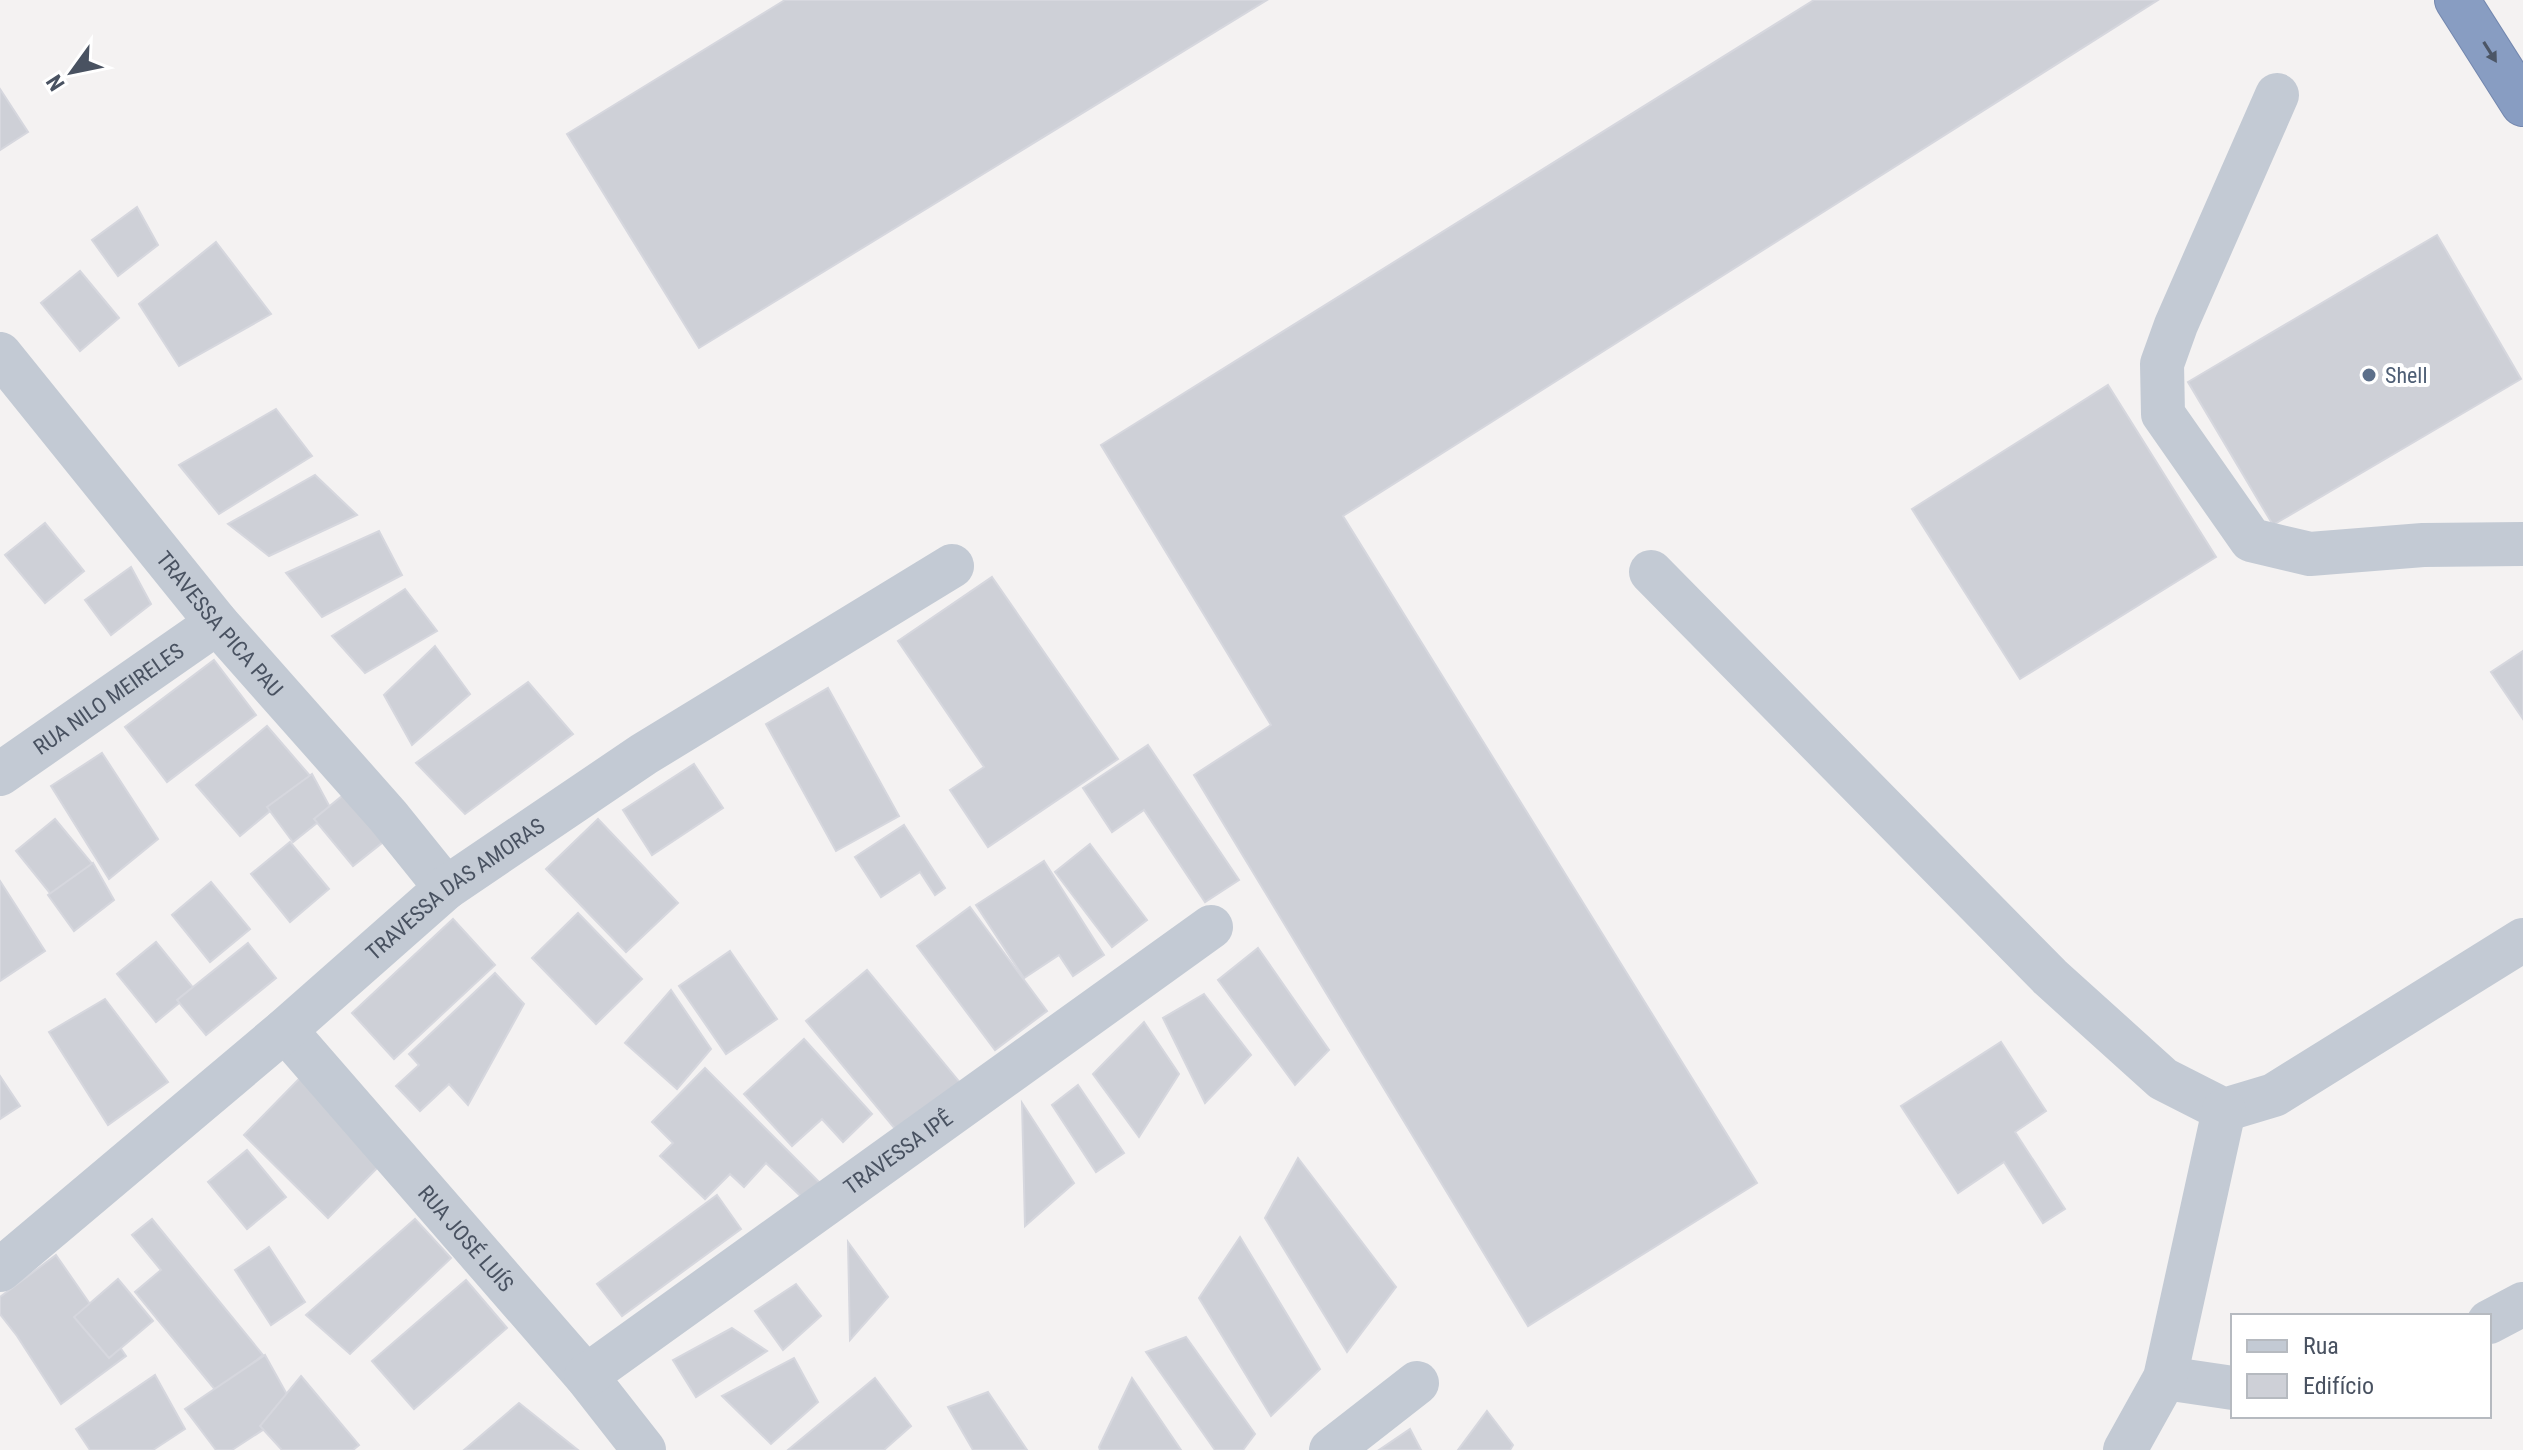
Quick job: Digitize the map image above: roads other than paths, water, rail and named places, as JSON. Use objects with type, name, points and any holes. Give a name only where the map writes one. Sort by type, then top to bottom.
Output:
[{"type":"highway","points":[[2457,0],[2523,104]]},
{"type":"street","points":[[2277,95],[2176,325],[2162,364],[2163,414],[2251,540],[2310,554],[2423,545],[2523,544]]},
{"type":"street","name":"TRAVESSA PICA PAU","points":[[0,354],[217,623],[388,816],[446,888]]},
{"type":"street","name":"TRAVESSA DAS AMORAS","points":[[0,1270],[285,1030],[446,888],[644,754],[952,566]]},
{"type":"street","points":[[1651,572],[2050,977],[2163,1079],[2224,1110],[2274,1095],[2523,940]]},
{"type":"street","name":"RUA NILO MEIRELES","points":[[0,774],[217,623]]},
{"type":"street","name":"TRAVESSA IPÊ","points":[[586,1376],[1211,927]]},
{"type":"street","name":"RUA JOSÉ LUÍS","points":[[285,1030],[586,1376],[644,1450]]},
{"type":"street","points":[[2125,1450],[2165,1378],[2224,1110]]},
{"type":"street","points":[[2491,1321],[2523,1304]]},
{"type":"street","points":[[2165,1378],[2231,1388]]},
{"type":"street","points":[[1331,1450],[1417,1383]]},
{"type":"place","name":"Shell","points":[[2369,375]]}]
